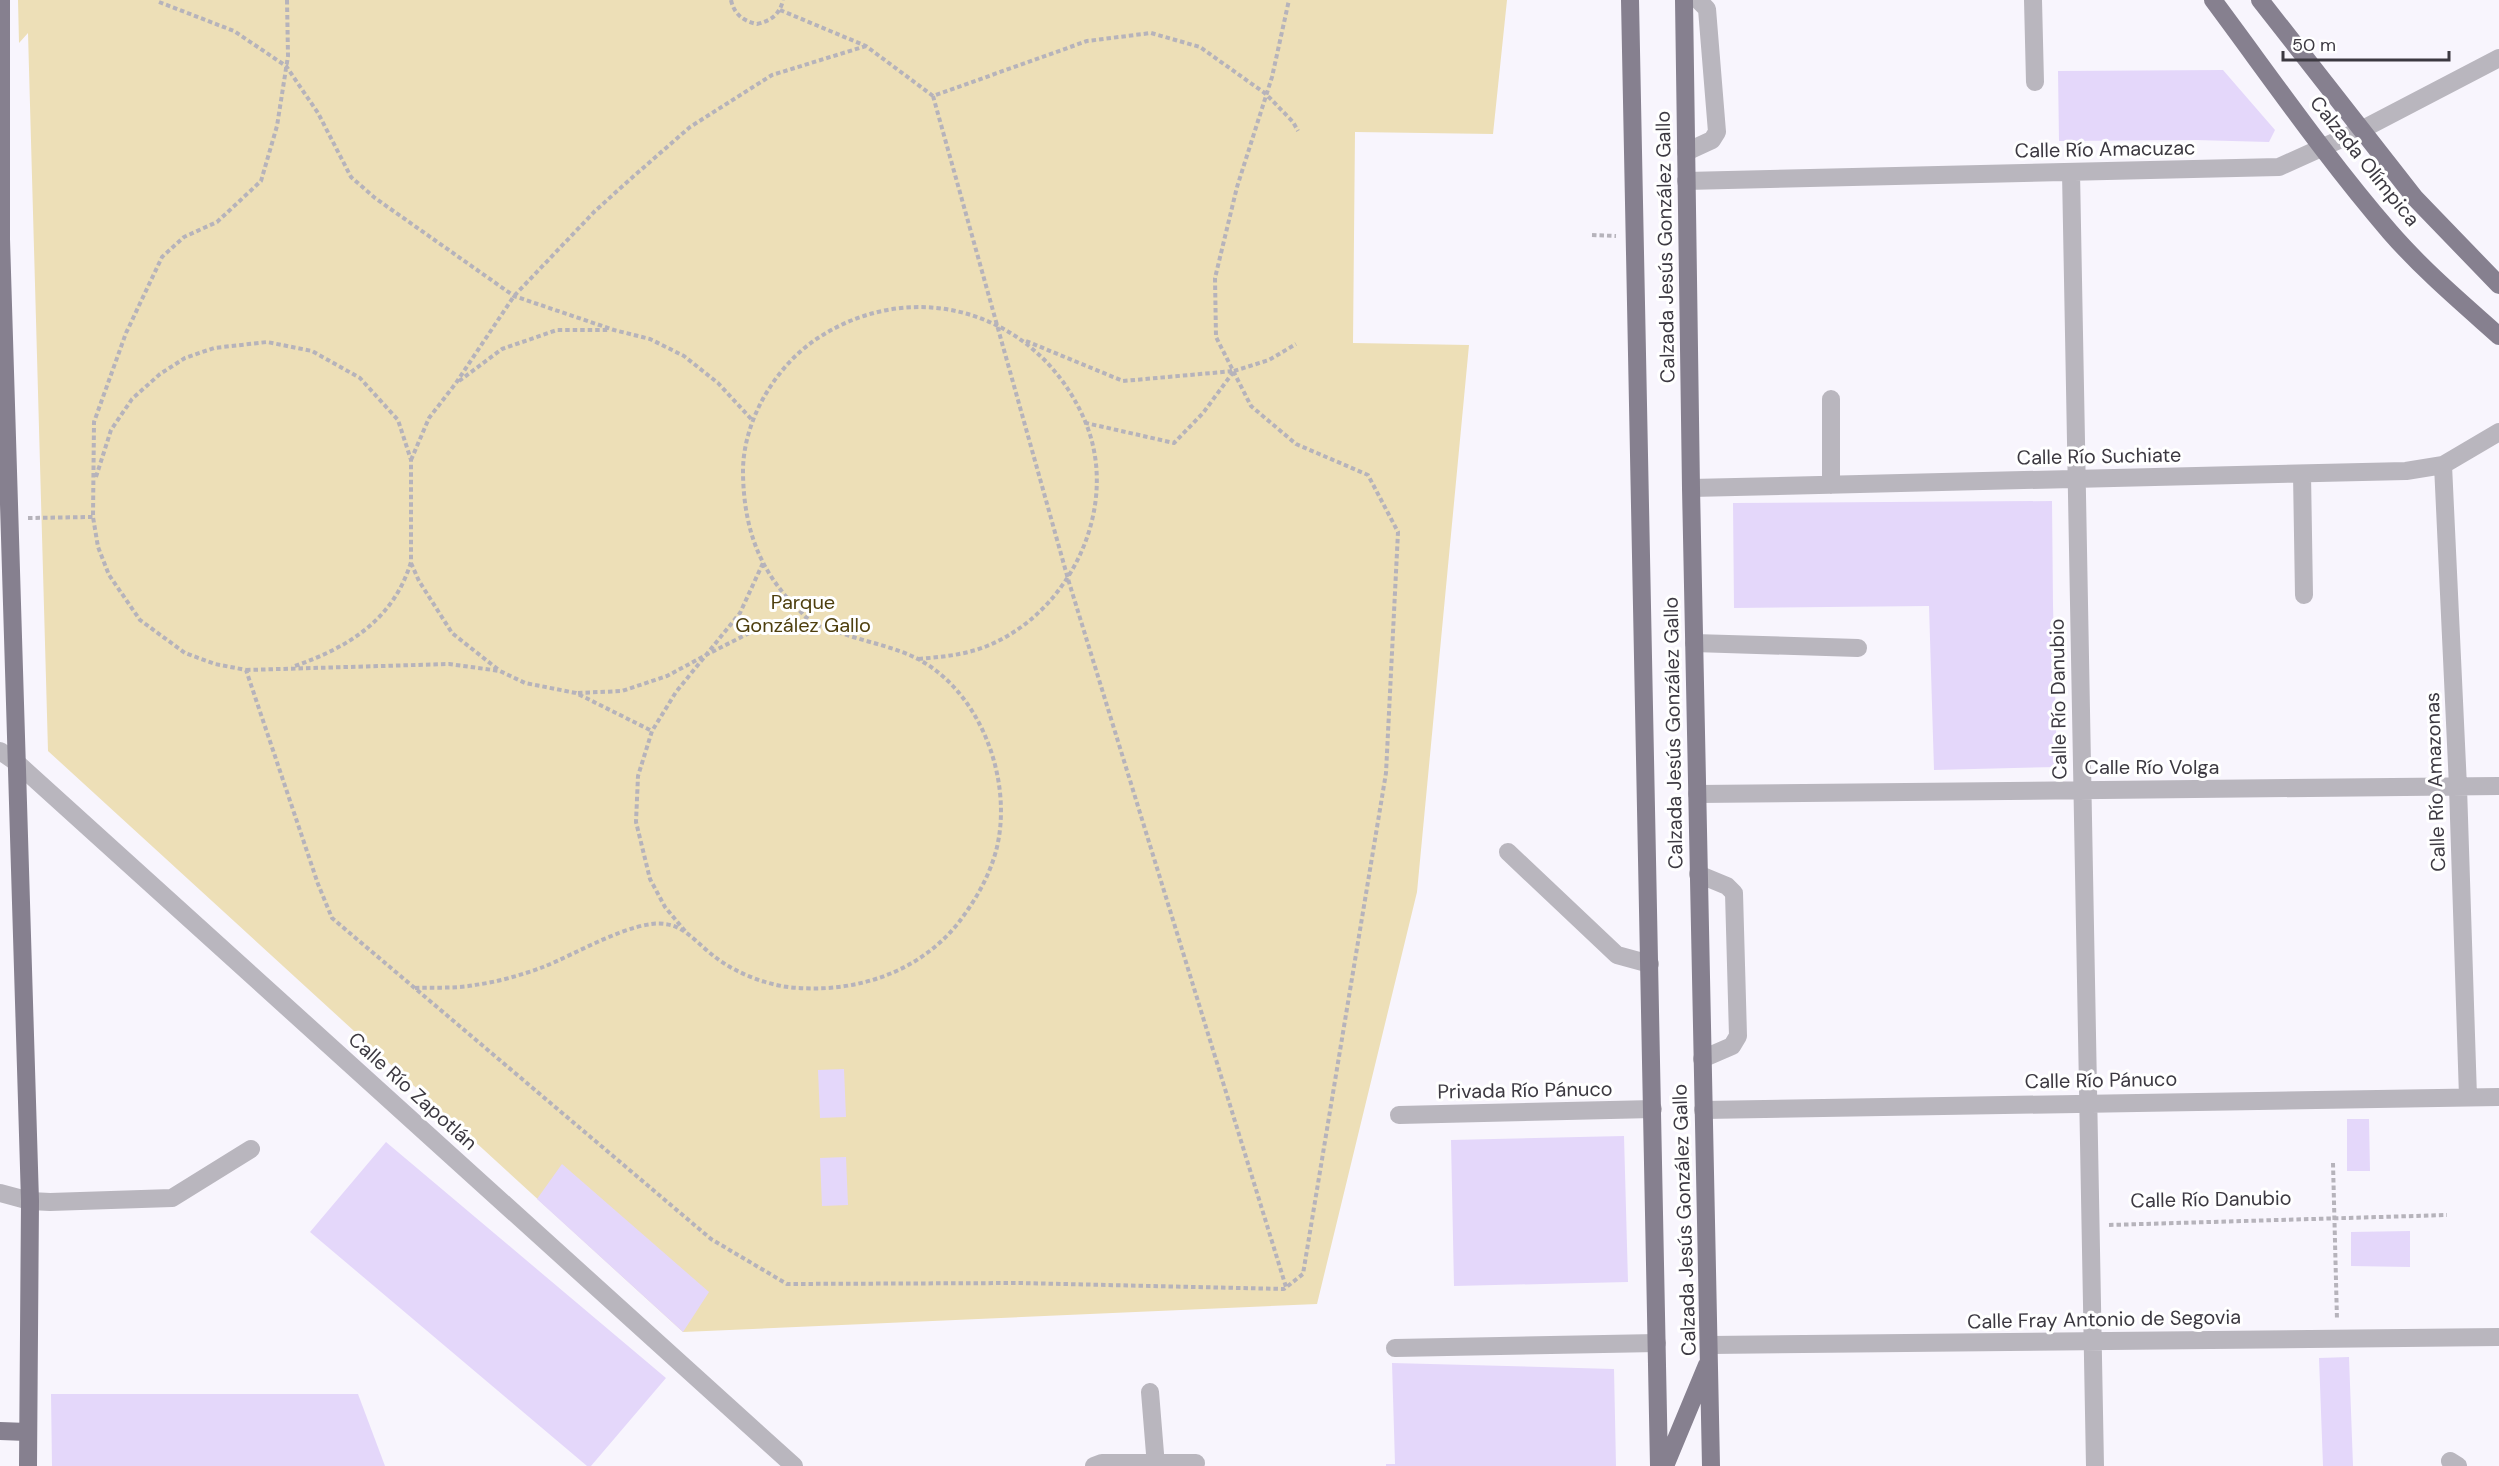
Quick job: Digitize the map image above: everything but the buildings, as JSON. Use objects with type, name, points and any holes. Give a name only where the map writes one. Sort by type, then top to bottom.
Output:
[{"type":"main road","points":[[0,0],[1,239],[30,1201],[28,1466]]},
{"type":"main road","name":"Calzada Jesús González Gallo","points":[[1630,0],[1659,1466]]},
{"type":"main road","name":"Calzada Jesús González Gallo","points":[[1684,0],[1698,874],[1711,1466]]},
{"type":"main road","name":"Calzada Olímpica","points":[[2213,0],[2323,147],[2391,232],[2447,290],[2499,336]]},
{"type":"main road","name":"Calzada Olímpica","points":[[2260,0],[2415,198],[2499,285]]},
{"type":"main road","points":[[1665,1466],[1710,1351]]},
{"type":"main road","points":[[0,1431],[27,1432]]},
{"type":"street","points":[[1686,152],[1712,140],[1717,132],[1707,9],[1698,0]]},
{"type":"street","points":[[2033,0],[2035,82]]},
{"type":"street","name":"Calle Río Amacuzac","points":[[1686,181],[2279,167],[2361,130],[2499,58]]},
{"type":"street","name":"Calle Río Danubio","points":[[2071,172],[2095,1466]]},
{"type":"street","points":[[1831,399],[1831,485]]},
{"type":"street","name":"Calle Río Suchiate","points":[[1691,488],[2406,471],[2444,465],[2499,432]]},
{"type":"street","name":"Calle Río Amazonas","points":[[2444,465],[2468,1097]]},
{"type":"street","points":[[2302,474],[2304,595]]},
{"type":"street","points":[[1694,643],[1858,648]]},
{"type":"street","name":"Calle Río Zapotlán","points":[[0,751],[15,762],[794,1466]]},
{"type":"street","name":"Calle Río Volga","points":[[1697,794],[2499,786]]},
{"type":"street","points":[[1508,852],[1617,955],[1650,964]]},
{"type":"street","points":[[1698,874],[1727,886],[1734,893],[1738,1036],[1732,1046],[1702,1059]]},
{"type":"street","name":"Calle Río Pánuco","points":[[1703,1110],[2499,1096]]},
{"type":"street","name":"Privada Río Pánuco","points":[[1400,1115],[1653,1109]]},
{"type":"street","points":[[0,1193],[30,1201],[172,1197],[251,1149]]},
{"type":"street","name":"Calle Fray Antonio de Segovia","points":[[1710,1351],[2093,1342],[2499,1338]]},
{"type":"street","points":[[1395,1348],[1657,1343]]},
{"type":"street","points":[[1150,1392],[1156,1465]]},
{"type":"street","points":[[1094,1466],[1102,1463],[1156,1465],[1196,1463]]},
{"type":"path","points":[[287,0],[286,66],[277,126],[261,181],[217,222],[184,237],[162,257],[126,333],[94,422],[93,517],[98,547],[109,575],[140,620],[185,653],[215,664],[246,670],[449,664],[500,671]]},
{"type":"path","points":[[731,0],[735,11],[748,22],[766,22],[780,10],[783,0]]},
{"type":"path","points":[[246,670],[318,884],[332,918],[711,1239],[787,1284],[1019,1283],[1286,1287],[1303,1274],[1386,773],[1398,532],[1368,475],[1296,444],[1251,406],[1216,337],[1215,278],[1237,188],[1266,94],[1289,0]]},
{"type":"path","points":[[159,2],[234,31],[286,66],[318,113],[351,177],[375,198],[514,296],[614,330],[650,339],[684,356],[718,383],[753,421]]},
{"type":"path","points":[[780,10],[866,46],[933,96],[1068,579],[1286,1287]]},
{"type":"path","points":[[933,96],[1087,41],[1151,33],[1200,47],[1266,94],[1293,122],[1298,131]]},
{"type":"path","points":[[411,460],[429,418],[456,383],[514,296],[595,211],[690,127],[772,75],[866,46]]},
{"type":"path","points":[[814,624],[781,593],[758,554],[744,511],[743,465],[753,421],[767,392],[786,366],[810,343],[837,326],[858,317],[899,307],[932,307],[964,312],[995,323],[1023,340],[1123,381],[1234,371],[1269,360],[1296,344]]},
{"type":"path","points":[[456,383],[502,349],[556,330],[614,330]]},
{"type":"path","points":[[918,659],[953,656],[987,646],[1019,629],[1046,607],[1068,579],[1086,543],[1095,503],[1095,463],[1086,423],[1061,377],[1023,340]]},
{"type":"path","points":[[93,517],[96,473],[111,430],[132,399],[160,374],[186,358],[214,348],[267,342],[312,351],[360,378],[398,420],[411,460],[411,562],[406,577],[386,610],[358,637],[327,655],[292,667]]},
{"type":"path","points":[[1086,423],[1174,443],[1203,413],[1234,371]]},
{"type":"path","points":[[8,518],[93,517]]},
{"type":"path","points":[[411,562],[419,581],[452,633],[500,671],[525,683],[576,693],[622,691],[667,676],[706,655],[761,627],[814,624],[918,659],[952,685],[979,722],[994,759],[1001,804],[996,850],[975,902],[948,936],[903,969],[847,988],[794,988],[760,981],[720,961],[685,932],[665,907],[650,879],[636,822],[638,776],[652,731],[676,692],[706,655],[741,613],[763,563]]},
{"type":"path","points":[[576,693],[652,731]]},
{"type":"path","points":[[414,988],[474,986],[539,968],[636,927],[666,924],[685,932]]},
{"type":"path","points":[[2333,1163],[2337,1339]]},
{"type":"path","name":"Calle Río Danubio","points":[[2091,1225],[2447,1215]]},
{"type":"green space","name":"Parque González Gallo","points":[[18,0],[1507,0],[1493,134],[1355,132],[1353,343],[1469,345],[1417,892],[1317,1304],[683,1332],[48,751],[28,33],[19,43]]}]
